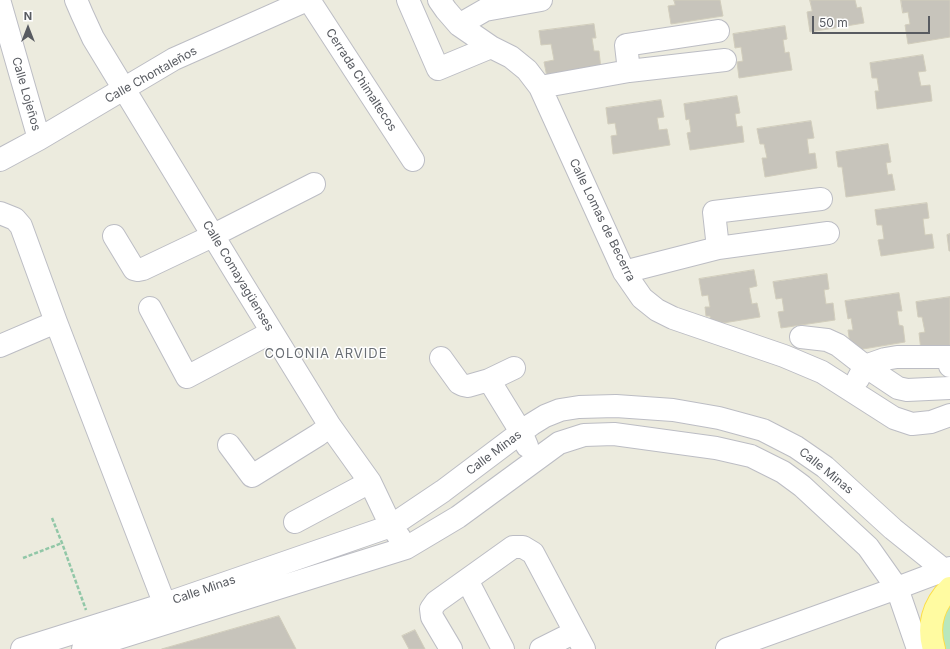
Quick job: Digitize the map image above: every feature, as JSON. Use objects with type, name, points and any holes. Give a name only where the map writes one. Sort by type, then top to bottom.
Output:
[{"type":"main road","points":[[928,647],[934,610],[943,595],[948,575]]},
{"type":"street","name":"Calle Comayagüenses","points":[[76,0],[93,38],[330,426],[370,482],[391,526],[406,548]]},
{"type":"street","name":"Calle Chontaleños","points":[[0,160],[39,139],[174,59],[308,0]]},
{"type":"street","name":"Cerrada Chimaltecos","points":[[308,0],[413,160]]},
{"type":"street","points":[[408,0],[438,69],[491,47]]},
{"type":"street","name":"Calle Lomas de Becerra","points":[[439,0],[460,25],[491,47],[511,57],[527,70],[540,87],[624,272],[642,298],[657,310],[673,318],[784,356],[822,372],[894,418],[912,424],[931,422],[950,415]]},
{"type":"street","points":[[460,25],[484,5],[541,0]]},
{"type":"street","name":"Calle Lojeños","points":[[0,3],[39,139]]},
{"type":"street","points":[[629,72],[626,45],[718,31]]},
{"type":"street","points":[[540,87],[629,72],[725,60]]},
{"type":"street","points":[[114,236],[134,269],[143,269],[314,184]]},
{"type":"street","points":[[718,248],[714,212],[821,199]]},
{"type":"street","points":[[0,213],[15,219],[21,226],[56,322],[168,612]]},
{"type":"street","points":[[624,272],[718,248],[828,233]]},
{"type":"street","points":[[150,308],[187,377],[272,332]]},
{"type":"street","points":[[0,346],[56,322]]},
{"type":"street","points":[[801,337],[827,340],[838,345],[865,366],[898,388],[907,390],[950,388]]},
{"type":"street","points":[[851,390],[865,366],[897,357],[950,357],[950,366]]},
{"type":"street","points":[[441,358],[459,383],[463,386],[489,380],[514,368]]},
{"type":"street","points":[[489,380],[522,432],[535,461]]},
{"type":"street","name":"Calle Minas","points":[[83,649],[168,612],[391,526],[443,491],[532,424],[545,416],[560,410],[579,407],[616,406],[673,410],[719,418],[763,430],[796,447],[825,467],[893,529],[948,575]]},
{"type":"street","points":[[229,444],[252,476],[330,426]]},
{"type":"street","name":"Calle Minas","points":[[22,649],[92,627],[168,612],[406,548],[458,517],[560,443],[584,435],[614,434],[716,448],[751,456],[783,472],[802,486],[868,547],[898,588],[928,647]]},
{"type":"street","points":[[295,522],[370,482]]},
{"type":"street","points":[[451,649],[432,617],[431,609],[436,602],[513,547],[523,547],[533,553],[580,641],[541,649]]},
{"type":"street","points":[[727,649],[898,588],[948,575]]},
{"type":"street","points":[[467,580],[503,649]]},
{"type":"path","points":[[52,518],[92,627]]},
{"type":"path","points":[[23,558],[62,543]]},
{"type":"green space","points":[[950,604],[950,649],[945,649],[942,626],[944,614]]},
{"type":"building","points":[[674,0],[720,0],[723,16],[671,24],[668,6],[675,5]]},
{"type":"building","points":[[810,0],[855,0],[857,8],[861,7],[864,23],[810,32],[807,12],[812,11]]},
{"type":"building","points":[[901,0],[950,0],[950,37],[908,44],[905,25],[910,24],[908,12],[903,13]]},
{"type":"building","points":[[594,24],[596,38],[592,38],[594,51],[599,51],[601,69],[547,77],[544,62],[554,60],[551,44],[541,45],[539,31]]},
{"type":"building","points":[[785,26],[787,39],[783,40],[785,53],[789,52],[792,70],[739,78],[737,62],[743,61],[741,47],[735,48],[733,34]]},
{"type":"building","points":[[923,55],[926,71],[918,72],[921,86],[930,85],[932,101],[877,109],[875,91],[879,91],[877,78],[872,78],[870,63]]},
{"type":"building","points":[[737,96],[740,113],[735,114],[737,127],[742,126],[744,142],[690,150],[687,133],[691,132],[689,119],[686,120],[684,104]]},
{"type":"building","points":[[661,100],[664,117],[657,118],[659,130],[667,129],[670,145],[613,154],[611,136],[617,135],[615,123],[608,124],[606,108]]},
{"type":"building","points":[[811,121],[814,138],[807,139],[809,154],[815,153],[817,168],[765,177],[762,158],[767,158],[764,144],[760,144],[757,129]]},
{"type":"building","points":[[888,144],[891,162],[886,163],[888,175],[892,174],[895,190],[846,197],[842,167],[838,167],[836,152]]},
{"type":"building","points":[[927,203],[929,218],[923,219],[925,235],[932,234],[934,248],[881,256],[878,240],[884,239],[882,225],[877,225],[875,210]]},
{"type":"building","points":[[950,234],[950,251],[949,251],[947,235]]},
{"type":"building","points":[[754,270],[757,286],[749,288],[752,304],[757,303],[760,317],[711,325],[710,316],[706,316],[705,307],[710,307],[708,295],[702,296],[699,279]]},
{"type":"building","points":[[827,274],[829,289],[824,290],[826,304],[833,303],[835,320],[781,328],[778,312],[784,311],[782,298],[776,299],[773,282]]},
{"type":"building","points":[[899,293],[902,311],[897,311],[899,325],[903,326],[905,342],[851,351],[848,330],[853,330],[851,318],[848,319],[845,301]]},
{"type":"building","points":[[950,297],[950,347],[921,351],[919,333],[925,332],[922,317],[918,317],[916,302]]},
{"type":"building","points":[[279,616],[296,649],[162,649]]},
{"type":"building","points":[[415,630],[425,649],[409,649],[402,636]]},
{"type":"district","name":"COLONIA ARVIDE","points":[[326,354]]}]
